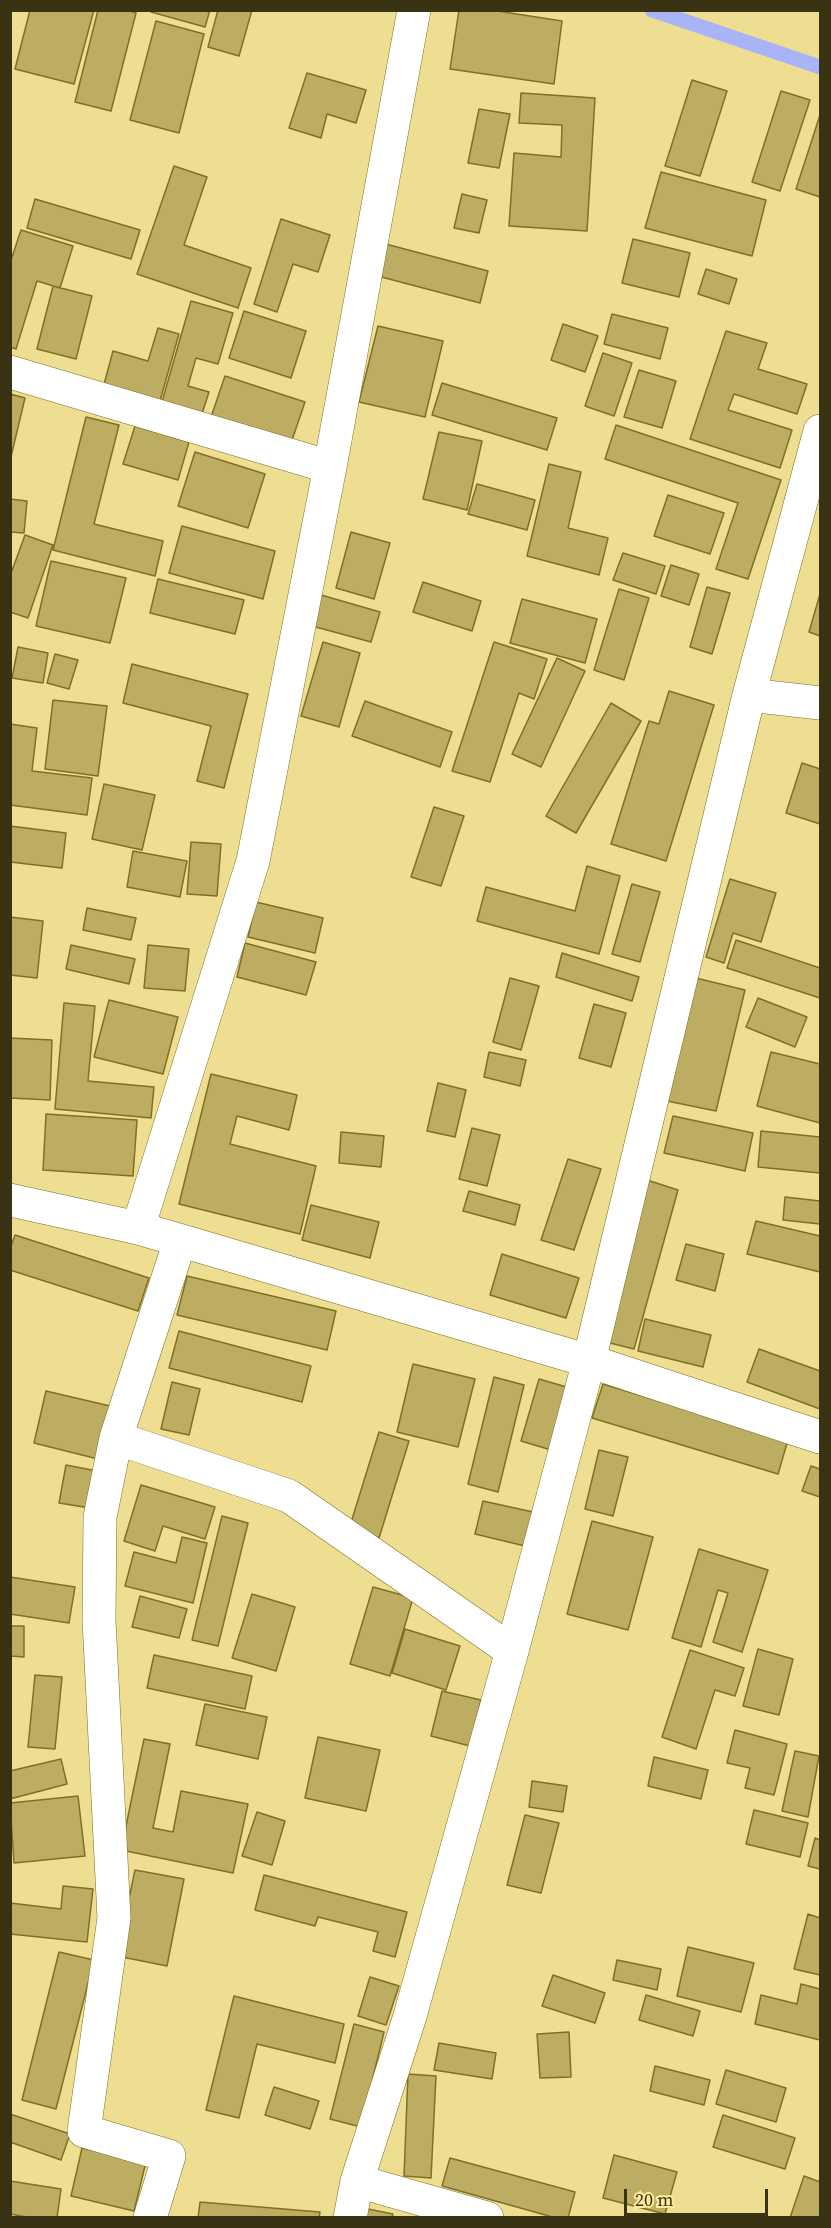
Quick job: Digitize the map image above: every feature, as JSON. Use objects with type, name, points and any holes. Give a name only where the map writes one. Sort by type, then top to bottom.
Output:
[{"type":"street","points":[[138,1227],[253,861],[330,467],[414,10]]},
{"type":"street","points":[[10,372],[330,467]]},
{"type":"street","points":[[350,2217],[357,2181],[410,2016],[512,1651],[589,1361],[749,695],[820,431]]},
{"type":"street","points":[[749,695],[820,703]]},
{"type":"street","points":[[10,1200],[138,1227],[589,1361],[820,1437]]},
{"type":"street","points":[[150,2217],[169,2156],[84,2131],[114,1918],[99,1609],[100,1517],[116,1438],[180,1241]]},
{"type":"street","points":[[116,1438],[289,1496],[512,1651]]},
{"type":"street","points":[[357,2181],[487,2217]]},
{"type":"building","points":[[30,10],[94,10],[74,84],[15,69]]},
{"type":"building","points":[[98,10],[126,10],[136,13],[111,111],[75,102]]},
{"type":"building","points":[[151,10],[210,10],[205,27],[151,12]]},
{"type":"building","points":[[218,10],[252,10],[239,56],[208,47]]},
{"type":"building","points":[[459,10],[491,10],[562,21],[554,84],[450,69]]},
{"type":"building","points":[[156,21],[204,34],[179,133],[130,120]]},
{"type":"building","points":[[307,73],[366,90],[356,123],[327,114],[321,138],[289,128]]},
{"type":"building","points":[[692,80],[727,91],[700,176],[665,166]]},
{"type":"building","points":[[781,91],[810,100],[780,191],[752,182]]},
{"type":"building","points":[[521,93],[595,98],[587,231],[509,226],[514,153],[561,157],[562,125],[519,123]]},
{"type":"building","points":[[479,109],[510,114],[499,168],[468,163]]},
{"type":"building","points":[[820,115],[820,197],[796,189]]},
{"type":"building","points":[[174,166],[207,177],[184,245],[251,268],[238,308],[137,274]]},
{"type":"building","points":[[661,172],[766,200],[752,256],[645,228]]},
{"type":"building","points":[[462,194],[487,200],[479,233],[454,228]]},
{"type":"building","points":[[35,199],[140,230],[131,259],[27,228]]},
{"type":"building","points":[[281,219],[330,235],[318,272],[293,264],[277,312],[254,304]]},
{"type":"building","points":[[21,230],[73,246],[60,288],[37,281],[16,349],[10,347],[10,263]]},
{"type":"building","points":[[633,239],[690,253],[679,297],[622,283]]},
{"type":"building","points":[[378,242],[488,271],[480,303],[370,274]]},
{"type":"building","points":[[706,269],[737,279],[729,304],[698,294]]},
{"type":"building","points":[[53,286],[92,296],[76,359],[37,349]]},
{"type":"building","points":[[191,301],[233,313],[218,364],[196,358],[188,386],[209,392],[201,417],[161,405]]},
{"type":"building","points":[[244,311],[306,331],[291,378],[229,358]]},
{"type":"building","points":[[612,314],[668,328],[660,359],[604,344]]},
{"type":"building","points":[[563,324],[598,336],[585,372],[551,360]]},
{"type":"building","points":[[378,326],[443,341],[425,417],[359,402]]},
{"type":"building","points":[[158,328],[179,334],[159,404],[103,388],[113,351],[148,361]]},
{"type":"building","points":[[726,331],[767,343],[758,369],[807,384],[797,414],[734,394],[728,410],[792,430],[780,468],[690,439]]},
{"type":"building","points":[[603,353],[632,363],[614,416],[585,406]]},
{"type":"building","points":[[639,370],[676,381],[662,428],[624,417]]},
{"type":"building","points":[[225,376],[305,402],[289,449],[209,423]]},
{"type":"building","points":[[442,383],[557,418],[547,450],[432,415]]},
{"type":"building","points":[[10,394],[25,398],[10,461]]},
{"type":"building","points":[[86,417],[119,425],[94,524],[163,541],[155,576],[53,550]]},
{"type":"building","points":[[616,425],[781,480],[748,579],[716,569],[738,503],[605,459]]},
{"type":"building","points":[[135,426],[189,442],[178,480],[123,464]]},
{"type":"building","points":[[439,432],[482,441],[467,510],[423,499]]},
{"type":"building","points":[[195,452],[265,474],[248,528],[178,506]]},
{"type":"building","points":[[549,464],[581,472],[568,528],[608,538],[599,575],[527,556]]},
{"type":"building","points":[[477,484],[535,500],[527,530],[468,514]]},
{"type":"building","points":[[668,495],[724,513],[710,554],[654,536]]},
{"type":"building","points":[[10,499],[27,501],[24,533],[10,532]]},
{"type":"building","points":[[182,526],[275,551],[263,599],[169,573]]},
{"type":"building","points":[[351,532],[390,543],[374,599],[336,588]]},
{"type":"building","points":[[25,535],[53,545],[28,618],[10,612],[10,576]]},
{"type":"building","points":[[623,553],[665,566],[656,594],[613,580]]},
{"type":"building","points":[[51,561],[126,578],[110,643],[36,626]]},
{"type":"building","points":[[671,565],[699,574],[689,605],[661,596]]},
{"type":"building","points":[[158,579],[244,600],[235,634],[150,613]]},
{"type":"building","points":[[423,582],[481,601],[472,631],[413,612]]},
{"type":"building","points":[[707,587],[730,593],[712,654],[690,647]]},
{"type":"building","points":[[619,589],[649,598],[624,680],[594,670]]},
{"type":"building","points":[[820,594],[820,636],[809,632]]},
{"type":"building","points":[[321,595],[380,612],[371,642],[312,626]]},
{"type":"building","points":[[522,599],[597,619],[585,663],[510,643]]},
{"type":"building","points":[[323,642],[360,653],[339,727],[301,716]]},
{"type":"building","points":[[494,642],[547,659],[534,699],[519,693],[490,782],[452,771]]},
{"type":"building","points":[[18,647],[48,653],[43,683],[12,678]]},
{"type":"building","points":[[55,654],[78,660],[69,689],[47,683]]},
{"type":"building","points":[[557,658],[585,671],[541,767],[512,754]]},
{"type":"building","points":[[132,664],[248,694],[224,788],[197,781],[211,726],[123,703]]},
{"type":"building","points":[[669,691],[714,705],[666,861],[611,844],[649,721],[659,724]]},
{"type":"building","points":[[53,700],[107,706],[98,776],[45,769]]},
{"type":"building","points":[[365,701],[452,732],[440,767],[352,736]]},
{"type":"building","points":[[611,703],[641,721],[576,833],[546,816]]},
{"type":"building","points":[[10,724],[37,728],[32,771],[92,778],[87,815],[10,805]]},
{"type":"building","points":[[802,763],[820,769],[820,824],[786,813]]},
{"type":"building","points":[[104,784],[155,795],[142,850],[92,839]]},
{"type":"building","points":[[434,807],[464,816],[441,886],[411,877]]},
{"type":"building","points":[[10,826],[66,833],[62,868],[10,862]]},
{"type":"building","points":[[191,842],[221,844],[217,896],[187,894]]},
{"type":"building","points":[[133,851],[187,861],[180,897],[127,887]]},
{"type":"building","points":[[587,866],[620,876],[599,954],[477,921],[486,887],[575,911]]},
{"type":"building","points":[[730,879],[776,893],[761,942],[733,933],[724,963],[706,957]]},
{"type":"building","points":[[632,884],[660,892],[640,962],[612,954]]},
{"type":"building","points":[[256,902],[323,918],[315,953],[248,937]]},
{"type":"building","points":[[87,908],[136,918],[131,940],[83,930]]},
{"type":"building","points":[[10,917],[43,921],[37,978],[10,975]]},
{"type":"building","points":[[736,940],[820,968],[820,998],[727,968]]},
{"type":"building","points":[[245,943],[316,962],[306,995],[237,977]]},
{"type":"building","points":[[71,945],[135,959],[129,984],[66,969]]},
{"type":"building","points":[[148,945],[189,949],[185,991],[144,988]]},
{"type":"building","points":[[562,953],[639,977],[632,1001],[556,977]]},
{"type":"building","points":[[510,978],[539,986],[521,1050],[493,1042]]},
{"type":"building","points":[[696,978],[745,990],[716,1111],[667,1101]]},
{"type":"building","points":[[758,998],[807,1017],[795,1047],[746,1027]]},
{"type":"building","points":[[109,1000],[178,1017],[163,1074],[94,1057]]},
{"type":"building","points":[[64,1003],[95,1006],[88,1081],[154,1087],[151,1118],[55,1109]]},
{"type":"building","points":[[594,1004],[626,1013],[611,1067],[579,1058]]},
{"type":"building","points":[[10,1038],[52,1040],[50,1100],[10,1098]]},
{"type":"building","points":[[489,1052],[526,1060],[520,1086],[484,1077]]},
{"type":"building","points":[[771,1052],[820,1064],[820,1123],[757,1106]]},
{"type":"building","points":[[211,1074],[297,1095],[289,1130],[237,1116],[230,1144],[316,1166],[300,1234],[179,1204]]},
{"type":"building","points":[[438,1083],[466,1090],[455,1137],[427,1131]]},
{"type":"building","points":[[46,1114],[137,1120],[133,1176],[43,1170]]},
{"type":"building","points":[[673,1116],[753,1133],[745,1171],[664,1153]]},
{"type":"building","points":[[472,1128],[500,1135],[487,1186],[459,1179]]},
{"type":"building","points":[[761,1131],[820,1137],[820,1173],[758,1167]]},
{"type":"building","points":[[341,1132],[384,1136],[381,1167],[339,1163]]},
{"type":"building","points":[[568,1159],[601,1169],[574,1250],[541,1240]]},
{"type":"building","points":[[647,1180],[678,1190],[634,1349],[602,1341]]},
{"type":"building","points":[[469,1191],[520,1205],[515,1225],[463,1211]]},
{"type":"building","points":[[785,1197],[820,1201],[820,1224],[783,1220]]},
{"type":"building","points":[[311,1205],[379,1222],[370,1258],[302,1240]]},
{"type":"building","points":[[756,1221],[820,1236],[820,1272],[747,1254]]},
{"type":"building","points":[[15,1235],[149,1278],[138,1311],[10,1270],[10,1249]]},
{"type":"building","points":[[686,1244],[724,1254],[715,1291],[676,1280]]},
{"type":"building","points":[[502,1254],[579,1278],[566,1318],[490,1295]]},
{"type":"building","points":[[187,1276],[336,1311],[327,1350],[177,1315]]},
{"type":"building","points":[[645,1319],[711,1335],[703,1367],[638,1351]]},
{"type":"building","points":[[179,1331],[311,1366],[302,1402],[169,1368]]},
{"type":"building","points":[[759,1349],[820,1371],[820,1409],[747,1382]]},
{"type":"building","points":[[413,1364],[475,1379],[458,1447],[397,1432]]},
{"type":"building","points":[[494,1377],[524,1385],[498,1492],[468,1484]]},
{"type":"building","points":[[539,1379],[570,1388],[551,1450],[521,1441]]},
{"type":"building","points":[[172,1382],[200,1389],[189,1435],[161,1429]]},
{"type":"building","points":[[603,1384],[788,1440],[778,1474],[592,1418]]},
{"type":"building","points":[[46,1391],[110,1406],[98,1459],[34,1443]]},
{"type":"building","points":[[379,1432],[409,1441],[379,1538],[349,1529]]},
{"type":"building","points":[[599,1450],[628,1457],[613,1516],[585,1509]]},
{"type":"building","points":[[66,1465],[97,1471],[90,1508],[59,1503]]},
{"type":"building","points":[[811,1466],[820,1469],[820,1497],[802,1491]]},
{"type":"building","points":[[141,1485],[215,1507],[205,1539],[163,1526],[155,1551],[124,1541]]},
{"type":"building","points":[[483,1501],[533,1512],[525,1546],[475,1534]]},
{"type":"building","points":[[222,1516],[248,1523],[218,1646],[192,1640]]},
{"type":"building","points":[[592,1521],[653,1537],[628,1630],[567,1614]]},
{"type":"building","points":[[182,1537],[207,1543],[193,1603],[125,1586],[134,1552],[176,1563]]},
{"type":"building","points":[[699,1549],[768,1570],[742,1652],[713,1642],[728,1593],[718,1590],[701,1647],[672,1638]]},
{"type":"building","points":[[10,1577],[75,1587],[69,1623],[10,1614]]},
{"type":"building","points":[[373,1587],[413,1598],[390,1676],[350,1664]]},
{"type":"building","points":[[252,1594],[295,1607],[276,1671],[232,1658]]},
{"type":"building","points":[[140,1596],[187,1609],[179,1638],[132,1627]]},
{"type":"building","points":[[10,1626],[24,1626],[24,1657],[10,1656]]},
{"type":"building","points":[[405,1629],[460,1646],[446,1690],[392,1673]]},
{"type":"building","points":[[758,1649],[793,1659],[779,1715],[743,1706]]},
{"type":"building","points":[[690,1650],[744,1668],[735,1696],[715,1690],[696,1749],[662,1737]]},
{"type":"building","points":[[154,1655],[252,1676],[245,1709],[147,1688]]},
{"type":"building","points":[[35,1675],[62,1677],[55,1749],[28,1747]]},
{"type":"building","points":[[442,1691],[481,1700],[470,1746],[431,1736]]},
{"type":"building","points":[[205,1704],[267,1717],[258,1759],[196,1745]]},
{"type":"building","points":[[735,1730],[787,1744],[774,1795],[745,1788],[750,1768],[727,1763]]},
{"type":"building","points":[[318,1737],[380,1750],[366,1811],[305,1798]]},
{"type":"building","points":[[144,1739],[170,1744],[153,1828],[173,1832],[181,1791],[248,1804],[233,1873],[121,1850]]},
{"type":"building","points":[[795,1751],[819,1756],[808,1817],[782,1811]]},
{"type":"building","points":[[654,1757],[708,1770],[701,1799],[648,1786]]},
{"type":"building","points":[[61,1759],[67,1784],[10,1799],[10,1771]]},
{"type":"building","points":[[532,1781],[567,1786],[563,1812],[529,1807]]},
{"type":"building","points":[[78,1796],[85,1856],[14,1863],[10,1803]]},
{"type":"building","points":[[754,1810],[808,1823],[800,1857],[746,1844]]},
{"type":"building","points":[[257,1812],[285,1821],[272,1865],[242,1856]]},
{"type":"building","points":[[525,1815],[559,1823],[541,1893],[507,1885]]},
{"type":"building","points":[[815,1838],[820,1840],[820,1869],[808,1866]]},
{"type":"building","points":[[135,1870],[184,1879],[167,1966],[117,1956]]},
{"type":"building","points":[[264,1875],[407,1912],[395,1957],[373,1951],[378,1932],[318,1917],[315,1926],[255,1910]]},
{"type":"building","points":[[63,1886],[93,1889],[87,1942],[10,1934],[10,1903],[61,1909]]},
{"type":"building","points":[[808,1914],[820,1918],[820,1975],[794,1969]]},
{"type":"building","points":[[688,1947],[754,1963],[741,2012],[677,1996]]},
{"type":"building","points":[[59,1952],[94,1960],[56,2109],[22,2100]]},
{"type":"building","points":[[617,1960],[661,1969],[657,1990],[613,1980]]},
{"type":"building","points":[[553,1975],[605,1993],[595,2023],[542,2006]]},
{"type":"building","points":[[370,1977],[399,1986],[386,2025],[358,2016]]},
{"type":"building","points":[[801,1984],[820,1989],[820,2040],[755,2024],[761,1995],[797,2004]]},
{"type":"building","points":[[646,1995],[700,2011],[693,2036],[639,2020]]},
{"type":"building","points":[[234,1996],[344,2024],[335,2063],[257,2044],[239,2118],[206,2110]]},
{"type":"building","points":[[354,2024],[384,2032],[361,2127],[330,2119]]},
{"type":"building","points":[[569,2032],[571,2077],[540,2078],[537,2034]]},
{"type":"building","points":[[439,2043],[496,2053],[492,2079],[434,2070]]},
{"type":"building","points":[[655,2066],[710,2080],[704,2105],[650,2091]]},
{"type":"building","points":[[726,2070],[786,2088],[776,2122],[716,2104]]},
{"type":"building","points":[[408,2074],[436,2076],[431,2178],[404,2176]]},
{"type":"building","points":[[274,2087],[319,2101],[310,2129],[265,2115]]},
{"type":"building","points":[[10,2114],[70,2134],[61,2160],[10,2142]]},
{"type":"building","points":[[723,2115],[795,2138],[785,2169],[713,2147]]},
{"type":"building","points":[[82,2148],[146,2162],[134,2211],[71,2196]]},
{"type":"building","points":[[614,2155],[677,2172],[665,2214],[603,2198]]},
{"type":"building","points":[[450,2158],[575,2192],[568,2218],[556,2218],[442,2186]]},
{"type":"building","points":[[804,2176],[820,2182],[820,2218],[790,2218]]},
{"type":"building","points":[[10,2181],[61,2189],[57,2218],[32,2218],[10,2214]]},
{"type":"building","points":[[200,2202],[320,2212],[319,2218],[198,2218]]},
{"type":"building","points":[[363,2208],[393,2214],[392,2218],[361,2218]]},
{"type":"waterway","points":[[652,10],[820,67]]}]
